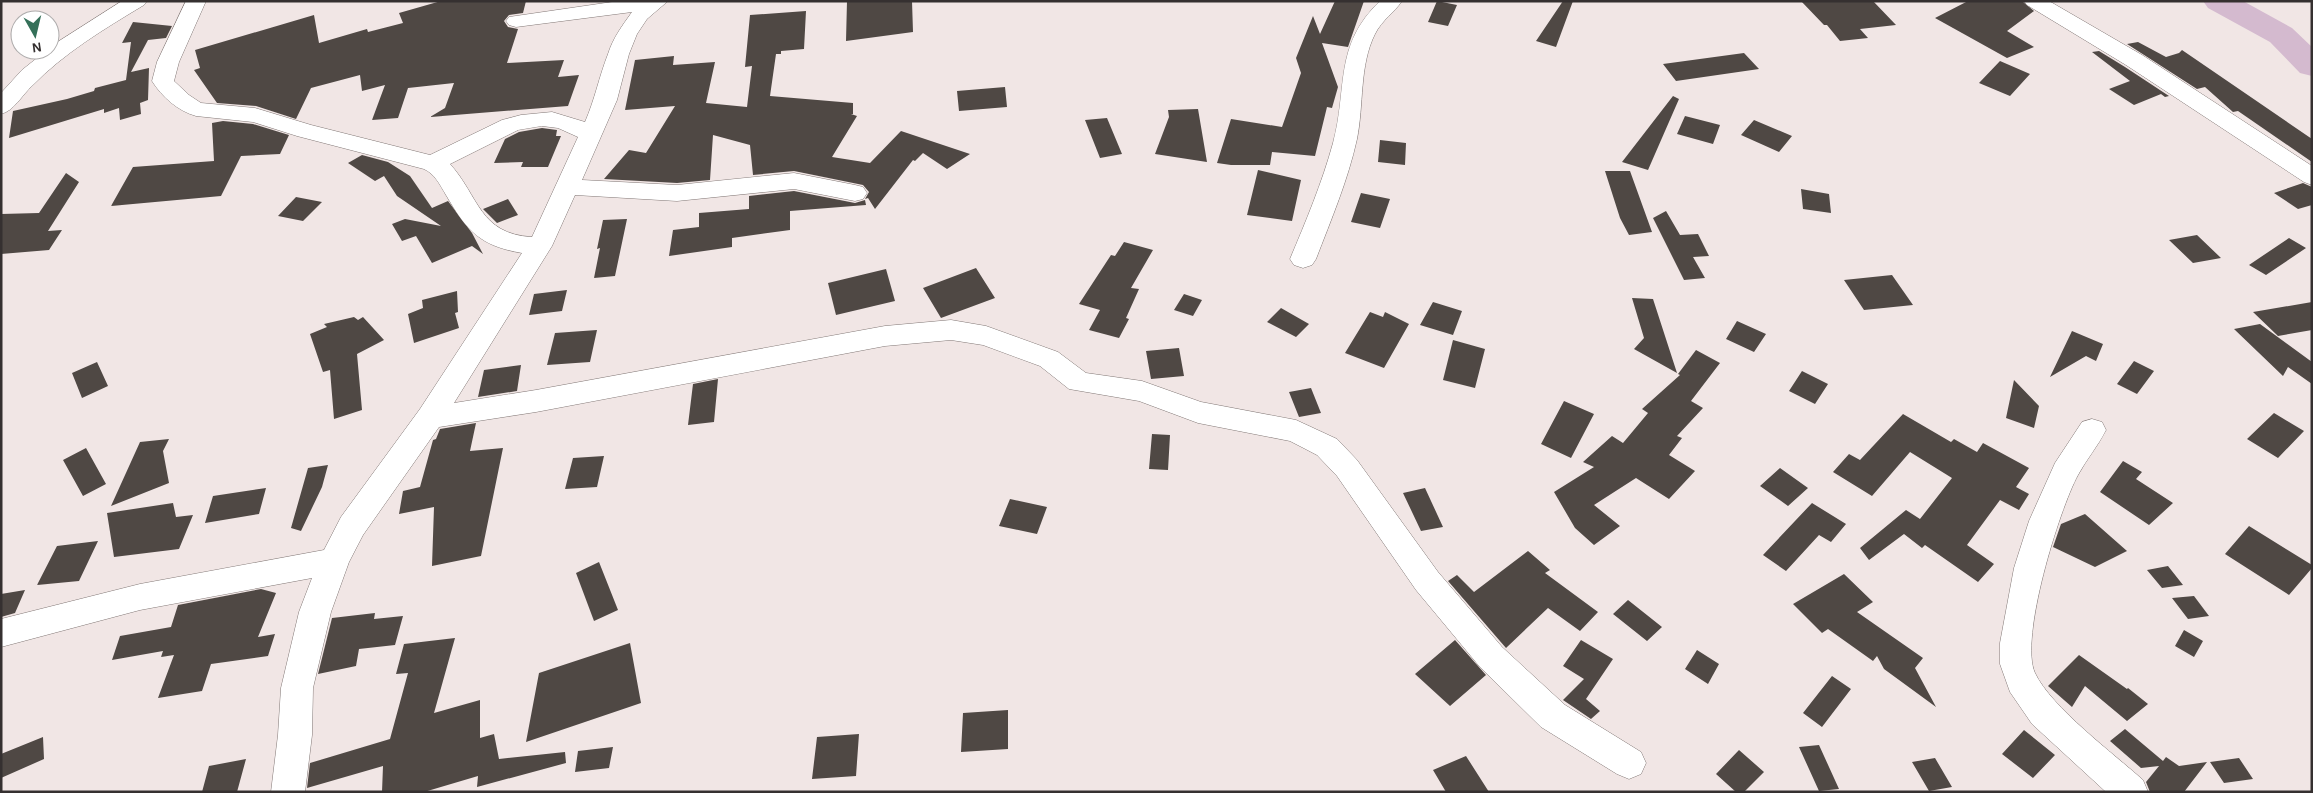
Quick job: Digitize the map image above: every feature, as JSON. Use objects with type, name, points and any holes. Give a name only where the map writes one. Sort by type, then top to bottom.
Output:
[{"type":"street","points":[[1,107],[33,71],[84,34],[137,1]]},
{"type":"street","points":[[196,1],[168,62],[163,81],[181,100],[196,109],[255,115],[432,163],[442,169],[458,196],[489,235],[509,244],[540,246]]},
{"type":"street","points":[[1303,260],[1346,140],[1354,58],[1375,18],[1392,1]]},
{"type":"street","points":[[2034,1],[2134,60],[2312,177]]},
{"type":"street","points":[[516,21],[582,10],[656,2]]},
{"type":"street","points":[[288,792],[295,735],[298,688],[315,612],[334,561],[352,526],[372,495],[430,417],[540,246],[606,100],[618,54],[627,34],[640,15],[656,2]]},
{"type":"street","points":[[432,163],[510,125],[524,122],[561,119],[574,124],[590,134]]},
{"type":"street","points":[[567,187],[677,194],[794,180],[855,193]]},
{"type":"street","points":[[430,417],[536,401],[885,336],[951,330],[986,336],[1049,360],[1079,382],[1142,391],[1198,412],[1296,432],[1327,447],[1347,468],[1427,581],[1491,657],[1553,716],[1629,763]]},
{"type":"street","points":[[2092,430],[2065,471],[2034,550],[2016,643],[2016,664],[2022,682],[2044,713],[2131,792]]},
{"type":"street","points":[[1,633],[140,597],[334,561]]},
{"type":"building","points":[[441,1],[526,1],[523,13],[509,15],[504,21],[508,27],[518,29],[507,63],[564,60],[558,77],[579,75],[568,106],[430,117],[445,108],[454,83],[408,88],[398,118],[372,120],[385,85],[362,91],[360,75],[311,88],[296,119],[256,106],[217,103],[194,70],[200,68],[195,50],[314,15],[319,43],[367,29],[368,32],[403,23],[399,13]]},
{"type":"building","points":[[847,1],[912,1],[913,32],[846,41]]},
{"type":"building","points":[[1335,1],[1364,1],[1348,47],[1322,43],[1338,87],[1332,108],[1327,107],[1315,156],[1272,152],[1270,165],[1217,163],[1231,119],[1282,127],[1301,73],[1296,58],[1313,16],[1320,34]]},
{"type":"building","points":[[1437,1],[1457,5],[1448,26],[1428,22]]},
{"type":"building","points":[[1563,1],[1573,1],[1556,47],[1536,41]]},
{"type":"building","points":[[1801,1],[1873,1],[1896,25],[1860,29],[1868,38],[1840,41],[1827,25],[1824,25]]},
{"type":"building","points":[[1968,1],[2022,1],[2034,11],[2007,31],[2034,47],[2007,58],[1935,18]]},
{"type":"building","points":[[806,11],[804,49],[781,51],[781,54],[776,54],[770,96],[853,103],[853,114],[851,114],[857,116],[832,157],[870,163],[901,131],[970,154],[947,169],[923,153],[915,161],[913,160],[875,209],[868,198],[865,199],[869,192],[863,185],[794,171],[753,175],[750,145],[713,135],[710,180],[677,183],[604,179],[629,150],[646,153],[675,106],[625,110],[635,60],[674,56],[673,65],[715,62],[706,103],[747,107],[752,66],[745,67],[750,15]]},
{"type":"building","points":[[133,22],[172,26],[166,38],[148,40],[131,72],[149,68],[148,100],[140,103],[141,114],[120,120],[119,108],[104,113],[104,109],[9,138],[13,111],[67,99],[94,91],[95,88],[126,80],[131,42],[122,43]]},
{"type":"building","points":[[2138,42],[2166,57],[2179,53],[2182,50],[2312,139],[2312,162],[2238,111],[2233,112],[2205,87],[2197,89],[2127,44]]},
{"type":"building","points":[[2099,51],[2169,96],[2165,97],[2161,94],[2134,105],[2109,89],[2130,81],[2092,52]]},
{"type":"building","points":[[1744,53],[1759,69],[1676,81],[1663,64]]},
{"type":"building","points":[[2000,61],[2030,74],[2010,96],[1979,83]]},
{"type":"building","points":[[1005,87],[1007,107],[959,111],[957,91]]},
{"type":"building","points":[[1673,96],[1679,99],[1648,170],[1622,162]]},
{"type":"building","points":[[1198,109],[1207,162],[1155,154],[1169,117],[1168,110]]},
{"type":"building","points":[[1685,116],[1720,125],[1713,144],[1677,134]]},
{"type":"building","points":[[1107,118],[1122,154],[1100,158],[1085,120]]},
{"type":"building","points":[[1754,120],[1792,136],[1779,152],[1741,135]]},
{"type":"building","points":[[223,121],[253,124],[289,135],[280,154],[241,156],[221,196],[111,206],[133,167],[214,161],[212,123]]},
{"type":"building","points":[[542,128],[557,130],[556,136],[561,136],[548,167],[521,167],[523,162],[494,163],[505,139],[519,132]]},
{"type":"building","points":[[1380,140],[1406,143],[1405,165],[1378,162]]},
{"type":"building","points":[[362,155],[388,162],[410,176],[432,208],[448,201],[472,233],[483,254],[472,246],[432,263],[416,236],[402,241],[392,224],[405,219],[441,226],[397,196],[384,176],[375,181],[348,163]]},
{"type":"building","points":[[1258,170],[1301,180],[1292,221],[1247,215]]},
{"type":"building","points":[[1605,171],[1630,171],[1652,232],[1629,235],[1620,218]]},
{"type":"building","points":[[66,173],[79,182],[48,231],[62,230],[49,250],[1,254],[1,214],[39,213]]},
{"type":"building","points":[[2303,183],[2312,187],[2312,205],[2298,209],[2274,193]]},
{"type":"building","points":[[1801,189],[1829,194],[1831,213],[1803,209]]},
{"type":"building","points":[[794,191],[855,203],[865,200],[866,205],[790,211],[790,230],[732,238],[732,247],[669,256],[673,230],[699,227],[699,213],[749,209],[749,196]]},
{"type":"building","points":[[1361,193],[1390,199],[1380,228],[1351,222]]},
{"type":"building","points":[[296,197],[322,202],[303,221],[278,216]]},
{"type":"building","points":[[508,199],[518,215],[497,223],[483,209]]},
{"type":"building","points":[[1666,211],[1680,235],[1698,234],[1709,256],[1693,257],[1705,278],[1684,280],[1653,218]]},
{"type":"building","points":[[627,219],[615,276],[594,278],[603,220]]},
{"type":"building","points":[[2197,235],[2221,258],[2193,263],[2169,240]]},
{"type":"building","points":[[2289,238],[2306,248],[2266,275],[2249,265]]},
{"type":"building","points":[[1124,242],[1153,250],[1131,288],[1139,289],[1126,318],[1129,319],[1119,338],[1089,330],[1100,310],[1079,304],[1111,255],[1115,256]]},
{"type":"building","points":[[976,268],[995,298],[941,318],[923,288]]},
{"type":"building","points":[[886,269],[895,301],[836,315],[828,283]]},
{"type":"building","points":[[1892,275],[1913,305],[1864,310],[1844,280]]},
{"type":"building","points":[[567,290],[562,311],[529,315],[534,294]]},
{"type":"building","points":[[457,291],[458,312],[455,313],[459,328],[414,343],[408,314],[423,308],[422,300]]},
{"type":"building","points":[[1184,294],[1202,300],[1193,316],[1174,310]]},
{"type":"building","points":[[1632,298],[1653,299],[1677,373],[1634,349],[1644,338]]},
{"type":"building","points":[[1433,302],[1462,311],[1453,335],[1420,325]]},
{"type":"building","points":[[2312,302],[2312,330],[2278,336],[2253,312]]},
{"type":"building","points":[[1281,308],[1309,324],[1296,337],[1267,322]]},
{"type":"building","points":[[1370,312],[1383,317],[1385,312],[1409,324],[1384,368],[1345,353]]},
{"type":"building","points":[[354,317],[358,320],[363,317],[384,340],[357,354],[362,410],[334,419],[330,370],[323,372],[310,334],[327,327],[324,324]]},
{"type":"building","points":[[1737,321],[1766,334],[1754,352],[1726,339]]},
{"type":"building","points":[[2260,324],[2312,362],[2312,384],[2288,367],[2283,376],[2234,329]]},
{"type":"building","points":[[597,330],[590,362],[547,365],[555,333]]},
{"type":"building","points":[[2072,331],[2103,344],[2096,361],[2086,356],[2050,377]]},
{"type":"building","points":[[1453,340],[1485,349],[1475,388],[1443,380]]},
{"type":"building","points":[[1179,348],[1184,376],[1151,379],[1146,351]]},
{"type":"building","points":[[1696,350],[1720,363],[1691,401],[1703,408],[1677,436],[1682,438],[1669,455],[1695,471],[1669,499],[1636,478],[1594,505],[1620,526],[1594,545],[1575,528],[1554,492],[1594,467],[1583,462],[1612,436],[1623,443],[1648,413],[1642,409],[1680,375],[1678,374]]},
{"type":"building","points":[[2134,361],[2154,371],[2137,394],[2117,384]]},
{"type":"building","points":[[97,362],[108,386],[82,398],[72,373]]},
{"type":"building","points":[[521,365],[517,391],[478,397],[484,370]]},
{"type":"building","points":[[1802,371],[1828,384],[1815,404],[1789,391]]},
{"type":"building","points":[[718,379],[714,422],[688,425],[693,384]]},
{"type":"building","points":[[2014,380],[2039,406],[2034,428],[2006,418]]},
{"type":"building","points":[[1311,388],[1321,413],[1299,417],[1289,392]]},
{"type":"building","points":[[1564,401],[1594,414],[1571,458],[1541,444]]},
{"type":"building","points":[[2274,413],[2304,431],[2278,458],[2247,439]]},
{"type":"building","points":[[1903,414],[1951,442],[1954,439],[1977,452],[1983,443],[2029,468],[2016,487],[2029,494],[2019,510],[2000,500],[1967,545],[1994,564],[1978,582],[1925,545],[1922,548],[1904,534],[1869,560],[1860,548],[1906,510],[1920,519],[1952,478],[1910,452],[1872,496],[1833,472],[1849,454],[1860,460]]},
{"type":"building","points":[[476,423],[470,451],[503,448],[481,556],[432,566],[434,507],[399,514],[403,491],[420,487],[433,440],[436,439],[440,429]]},
{"type":"building","points":[[1152,434],[1170,435],[1168,470],[1149,469]]},
{"type":"building","points":[[169,439],[163,451],[169,483],[111,506],[140,442]]},
{"type":"building","points":[[86,448],[106,484],[83,496],[63,460]]},
{"type":"building","points":[[604,456],[597,487],[565,489],[573,458]]},
{"type":"building","points":[[2123,461],[2142,472],[2136,479],[2173,503],[2149,525],[2100,492]]},
{"type":"building","points":[[328,465],[322,487],[301,531],[291,528],[308,468]]},
{"type":"building","points":[[1780,468],[1808,488],[1788,506],[1760,486]]},
{"type":"building","points":[[266,488],[259,514],[205,523],[213,496]]},
{"type":"building","points":[[1425,488],[1443,527],[1421,531],[1403,493]]},
{"type":"building","points":[[1010,499],[1047,507],[1037,534],[999,526]]},
{"type":"building","points":[[173,503],[176,517],[193,515],[179,549],[114,557],[107,513]]},
{"type":"building","points":[[1812,503],[1846,524],[1831,542],[1819,535],[1786,571],[1763,555]]},
{"type":"building","points":[[2085,514],[2127,551],[2095,567],[2053,547],[2061,524]]},
{"type":"building","points":[[2249,526],[2312,565],[2312,568],[2289,595],[2225,554]]},
{"type":"building","points":[[98,541],[79,581],[37,585],[57,546]]},
{"type":"building","points":[[1528,551],[1550,570],[1545,573],[1598,612],[1580,631],[1548,608],[1506,648],[1448,581],[1457,575],[1474,592]]},
{"type":"building","points":[[599,562],[618,610],[594,621],[576,573]]},
{"type":"building","points":[[2168,566],[2183,585],[2162,588],[2147,570]]},
{"type":"building","points":[[1844,574],[1873,602],[1857,612],[1923,658],[1915,668],[1936,707],[1884,669],[1877,656],[1873,661],[1828,629],[1822,633],[1793,604]]},
{"type":"building","points":[[261,589],[276,593],[258,637],[275,634],[268,656],[211,664],[202,691],[158,698],[174,655],[161,657],[163,651],[112,660],[120,636],[171,627],[178,605]]},
{"type":"building","points":[[25,590],[15,613],[1,617],[1,594]]},
{"type":"building","points":[[2194,596],[2209,616],[2188,619],[2172,598]]},
{"type":"building","points":[[1628,600],[1662,627],[1647,641],[1613,614]]},
{"type":"building","points":[[375,613],[374,619],[403,616],[395,645],[359,649],[356,666],[318,674],[332,618]]},
{"type":"building","points":[[2184,630],[2203,641],[2194,657],[2175,646]]},
{"type":"building","points":[[455,638],[434,713],[480,700],[480,738],[494,734],[499,759],[565,752],[566,763],[477,787],[478,776],[424,792],[382,792],[383,766],[307,788],[310,763],[390,739],[408,673],[396,674],[404,644]]},
{"type":"building","points":[[1455,640],[1486,675],[1450,706],[1415,674]]},
{"type":"building","points":[[1581,640],[1613,659],[1586,699],[1600,711],[1591,719],[1563,700],[1584,679],[1563,666]]},
{"type":"building","points":[[630,643],[641,703],[526,742],[539,673]]},
{"type":"building","points":[[1697,650],[1719,664],[1708,684],[1685,669]]},
{"type":"building","points":[[2079,655],[2148,704],[2127,721],[2085,686],[2072,707],[2048,686]]},
{"type":"building","points":[[1832,676],[1851,689],[1822,727],[1803,713]]},
{"type":"building","points":[[1008,710],[1008,749],[961,752],[963,713]]},
{"type":"building","points":[[2125,729],[2163,761],[2166,757],[2179,766],[2207,762],[2184,792],[2150,792],[2146,782],[2159,766],[2141,768],[2110,741]]},
{"type":"building","points":[[2024,730],[2055,755],[2033,778],[2002,754]]},
{"type":"building","points":[[859,734],[856,776],[812,779],[817,737]]},
{"type":"building","points":[[43,737],[44,759],[1,778],[1,754]]},
{"type":"building","points":[[1819,745],[1839,789],[1819,791],[1799,747]]},
{"type":"building","points":[[613,747],[609,768],[575,772],[578,751]]},
{"type":"building","points":[[1739,750],[1764,772],[1744,792],[1736,792],[1716,774]]},
{"type":"building","points":[[1466,756],[1489,792],[1446,792],[1433,770]]},
{"type":"building","points":[[1935,758],[1952,787],[1929,791],[1912,762]]},
{"type":"building","points":[[2239,758],[2253,779],[2224,783],[2210,762]]},
{"type":"building","points":[[246,759],[237,792],[202,792],[209,766]]},
{"type":"waterway","points":[[2219,1],[2281,35],[2312,66]]}]
